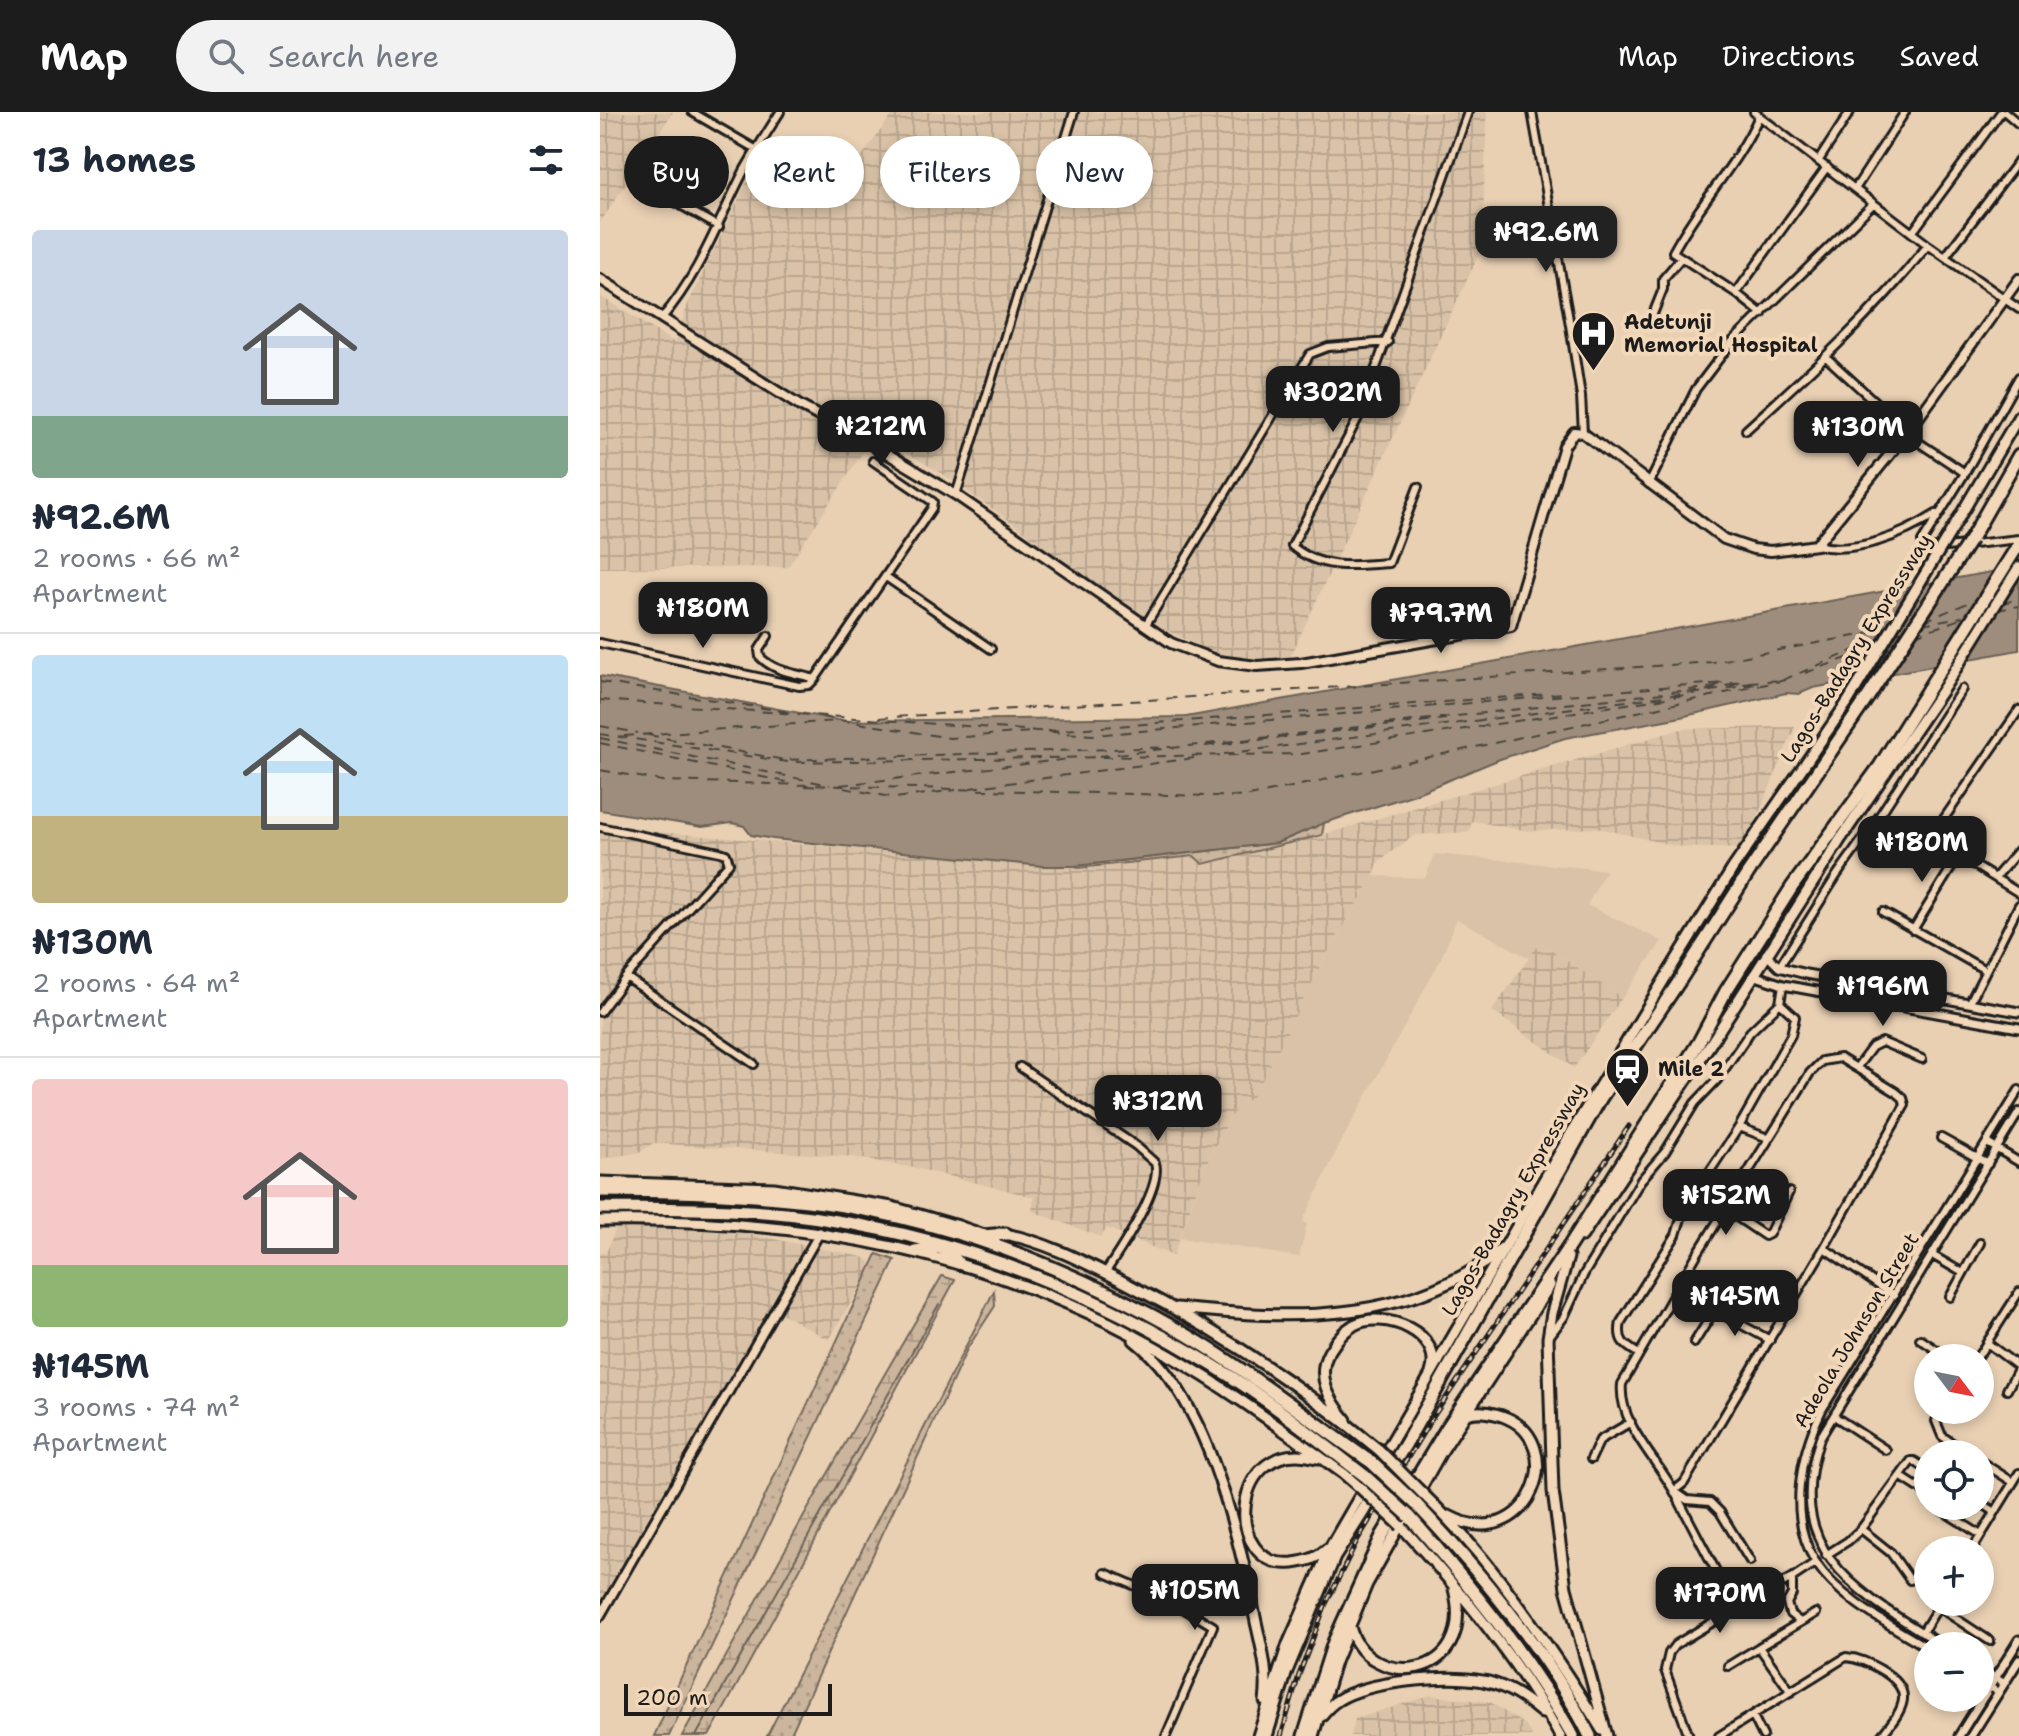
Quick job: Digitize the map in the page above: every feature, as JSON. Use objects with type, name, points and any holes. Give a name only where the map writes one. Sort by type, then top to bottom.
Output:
[{"type":"highway","name":"Lagos-Badagry Expressway","points":[[1261,1733],[1334,1557],[1405,1445],[1600,1099],[1971,539],[2019,455]]},
{"type":"highway","points":[[1304,1736],[1334,1642],[1382,1536],[1447,1428],[1570,1245],[1699,1042],[1726,991],[1792,887],[1880,766],[2019,542]]},
{"type":"highway","points":[[600,1191],[686,1191],[796,1200],[852,1208],[953,1231],[984,1236],[1006,1234]]},
{"type":"highway","points":[[600,1208],[750,1211],[829,1219],[922,1239],[951,1251],[1038,1276],[1197,1355],[1252,1391],[1361,1481],[1467,1582],[1522,1656],[1573,1736]]},
{"type":"highway","points":[[953,1231],[1096,1286],[1187,1335],[1245,1372],[1420,1499],[1558,1680],[1590,1736]]},
{"type":"highway","points":[[951,1251],[953,1231]]},
{"type":"highway","points":[[984,1236],[1002,1250]]},
{"type":"highway","points":[[915,1251],[951,1251]]},
{"type":"main road","points":[[600,279],[800,406],[956,495],[1171,643],[1218,661],[1257,666],[1301,663],[1511,626],[1567,439],[1574,432],[1583,433],[1712,532],[1737,545],[1771,551],[1816,545],[1907,433],[2019,279]]},
{"type":"main road","name":"Lagos-Badagry Expressway","points":[[1261,1733],[1288,1644],[1332,1544],[1573,1130],[1733,868],[1847,703],[2019,416]]},
{"type":"main road","points":[[1313,1736],[1335,1662],[1367,1584],[1440,1454],[2019,567]]},
{"type":"main road","points":[[600,1182],[774,1188],[880,1205],[953,1231],[1006,1234],[1054,1250],[1105,1273],[1242,1348],[1379,1450],[1420,1499],[1474,1526],[1504,1522],[1515,1516],[1533,1489],[1538,1471],[1537,1455],[1530,1438],[1507,1418],[1478,1411],[1466,1414]]},
{"type":"main road","points":[[600,1221],[746,1224],[820,1232],[915,1251],[951,1251],[1118,1329],[1197,1372],[1325,1460],[1361,1481]]},
{"type":"main road","points":[[1172,1308],[1268,1316],[1337,1314],[1392,1303],[1434,1290],[1480,1266],[1514,1233]]},
{"type":"main road","points":[[1568,1257],[1548,1338],[1553,1491],[1563,1572],[1607,1736]]},
{"type":"main road","points":[[1353,1429],[1332,1402],[1325,1387],[1324,1374],[1325,1359],[1339,1335],[1357,1323],[1377,1319],[1393,1321],[1420,1334],[1431,1351],[1434,1366],[1429,1380]]},
{"type":"main road","points":[[1118,1329],[1163,1369],[1191,1411],[1212,1461],[1244,1565],[1266,1673],[1261,1733]]},
{"type":"main road","points":[[1325,1460],[1296,1455],[1267,1465],[1254,1477],[1247,1490],[1244,1511],[1252,1544],[1264,1556],[1284,1564],[1311,1561],[1332,1544]]},
{"type":"main road","points":[[1444,1513],[1540,1633],[1607,1736]]},
{"type":"main road","points":[[1405,1521],[1512,1662],[1560,1736]]},
{"type":"main road","points":[[1349,1626],[1362,1649],[1375,1659],[1401,1668],[1426,1665],[1448,1647],[1455,1635],[1459,1608],[1453,1586]]},
{"type":"main road","points":[[1318,1719],[1338,1700],[1374,1687],[1458,1678],[1506,1687],[1553,1723]]},
{"type":"street","points":[[692,112],[745,143]]},
{"type":"street","points":[[765,136],[780,112]]},
{"type":"street","points":[[956,495],[1074,112]]},
{"type":"street","points":[[1418,487],[1389,563],[1330,565],[1315,561],[1292,546],[1358,418],[1388,342],[1468,112]]},
{"type":"street","points":[[1532,112],[1570,325],[1581,396],[1583,433]]},
{"type":"street","points":[[1819,160],[1850,112]]},
{"type":"street","points":[[1855,189],[1905,112]]},
{"type":"street","points":[[1912,233],[2003,112],[2019,124]]},
{"type":"street","points":[[1762,314],[1674,251],[1698,210],[1742,151],[1757,114],[1928,245],[2019,309]]},
{"type":"street","points":[[1945,257],[2019,160]]},
{"type":"street","points":[[1736,293],[1827,167]]},
{"type":"street","points":[[662,318],[683,294],[719,227],[745,168]]},
{"type":"street","points":[[1649,484],[1696,389],[1731,343],[1873,204]]},
{"type":"street","points":[[686,208],[719,227]]},
{"type":"street","points":[[1746,430],[1890,293],[1928,245]]},
{"type":"street","points":[[1653,314],[1663,289],[1663,279],[1681,258]]},
{"type":"street","points":[[1145,626],[1310,354],[1328,347],[1388,342]]},
{"type":"street","points":[[1826,357],[1907,433],[1965,473]]},
{"type":"street","points":[[2019,377],[1922,542],[1926,549],[2019,542]]},
{"type":"street","points":[[600,643],[799,686],[809,685],[932,508],[933,502],[873,461]]},
{"type":"street","points":[[1816,545],[1833,550],[1876,541],[1898,535],[1939,513]]},
{"type":"street","points":[[886,577],[991,649]]},
{"type":"street","points":[[768,636],[759,650],[760,657],[770,667],[815,679]]},
{"type":"street","points":[[1779,967],[1962,689]]},
{"type":"street","points":[[2019,710],[1941,823],[1938,836],[1942,845],[2019,893]]},
{"type":"street","points":[[600,827],[720,852],[726,854],[729,863],[626,977],[600,1012]]},
{"type":"street","points":[[1995,878],[2019,850]]},
{"type":"street","points":[[1913,930],[1959,855]]},
{"type":"street","points":[[1970,1002],[2019,905]]},
{"type":"street","points":[[1883,912],[1985,970]]},
{"type":"street","points":[[1766,954],[1779,967],[2019,1012]]},
{"type":"street","points":[[1753,975],[1783,985],[2019,1028]]},
{"type":"street","points":[[626,977],[754,1064]]},
{"type":"street","points":[[1548,1338],[1564,1317],[1584,1274],[1641,1180],[1665,1152],[1695,1103],[1717,1080],[1750,1032],[1780,1003],[1783,985]]},
{"type":"street","points":[[1639,1354],[1621,1342],[1621,1322],[1676,1235],[1683,1212],[1739,1127],[1795,1024],[1795,1017],[1780,1003]]},
{"type":"street","points":[[1995,1023],[2000,1008]]},
{"type":"street","points":[[1857,1067],[1872,1047],[1882,1042],[1922,1059]]},
{"type":"street","points":[[1674,1491],[1684,1483],[1770,1340],[1905,1105],[1896,1092],[1840,1058],[1822,1061],[1810,1073],[1622,1384],[1623,1404],[1631,1422],[1674,1491],[1736,1608]]},
{"type":"street","points":[[1020,1067],[1136,1146],[1155,1163],[1157,1178],[1105,1273]]},
{"type":"street","name":"Adeola Johnson Street","points":[[1914,1639],[1855,1600],[1816,1562],[1801,1518],[1800,1489],[1806,1445],[1822,1410],[2019,1090]]},
{"type":"street","name":"Adeola Johnson Street","points":[[1921,1632],[1861,1592],[1826,1555],[1811,1516],[1810,1488],[1814,1457],[1820,1438],[2019,1112]]},
{"type":"street","points":[[1739,1127],[1768,1138]]},
{"type":"street","points":[[1941,1138],[1988,1164]]},
{"type":"street","points":[[1987,1143],[2019,1162]]},
{"type":"street","points":[[1725,1209],[1765,1236],[1769,1234],[1789,1192]]},
{"type":"street","points":[[600,1616],[820,1232]]},
{"type":"street","points":[[1950,1297],[1980,1243]]},
{"type":"street","points":[[1824,1248],[1903,1302]]},
{"type":"street","points":[[1932,1255],[1963,1273]]},
{"type":"street","points":[[1694,1343],[1729,1287]]},
{"type":"street","points":[[2007,1390],[2019,1367],[1987,1343],[2019,1292]]},
{"type":"street","points":[[1714,1310],[1770,1340]]},
{"type":"street","points":[[1920,1339],[1928,1344]]},
{"type":"street","points":[[1834,1416],[1886,1450]]},
{"type":"street","points":[[1591,1459],[1600,1440],[1631,1422]]},
{"type":"street","points":[[1826,1555],[1861,1529],[1914,1461]]},
{"type":"street","points":[[1994,1470],[2013,1482]]},
{"type":"street","points":[[1957,1520],[1981,1535],[2019,1473]]},
{"type":"street","points":[[1900,1476],[1914,1484]]},
{"type":"street","points":[[1674,1491],[1687,1500],[1710,1502],[1720,1512],[1750,1561]]},
{"type":"street","points":[[1861,1529],[1891,1553],[1910,1580]]},
{"type":"street","points":[[1689,1736],[1665,1670],[1666,1660],[1675,1645],[1816,1562]]},
{"type":"street","points":[[1105,1573],[1171,1601],[1213,1626],[1166,1736]]},
{"type":"street","points":[[1792,1578],[1792,1594],[1787,1603],[1790,1614],[1799,1621]]},
{"type":"street","points":[[1728,1666],[1816,1613]]},
{"type":"street","points":[[1952,1616],[1976,1632]]},
{"type":"street","points":[[2004,1683],[1995,1677],[2019,1640]]},
{"type":"street","points":[[1759,1647],[1791,1692]]},
{"type":"street","points":[[1719,1736],[1846,1657],[1858,1658],[1900,1684],[1903,1692],[1898,1714],[1881,1736]]},
{"type":"street","points":[[1971,1736],[2019,1660]]},
{"type":"street","points":[[1994,1690],[1998,1692]]},
{"type":"street","points":[[1959,1736],[1974,1712]]},
{"type":"street","points":[[1753,1716],[1763,1736]]},
{"type":"shaded area","points":[[600,112],[673,112],[657,136],[624,136],[624,187],[600,223]]},
{"type":"shaded area","points":[[894,112],[1487,112],[1482,248],[1290,657],[1254,660],[1218,655],[1135,615],[941,473],[878,437],[863,452],[788,567],[600,568],[600,296],[675,343],[688,304],[745,186],[745,208],[864,208],[864,153]]},
{"type":"shaded area","points":[[2019,567],[2019,650],[1565,738],[1500,759],[1415,794],[1324,823],[1277,843],[1075,866],[1042,866],[773,839],[751,835],[744,826],[732,823],[702,827],[600,810],[600,676],[843,721],[1186,717]]},
{"type":"shaded area","points":[[1795,727],[1744,849],[1679,847],[1599,828],[1529,831],[1472,821],[1469,832],[1415,835],[1379,861],[1374,876],[1328,952],[1256,1093],[1233,1113],[1205,1166],[1173,1256],[1107,1228],[1101,1237],[1032,1211],[1034,1197],[919,1169],[852,1157],[653,1143],[641,1152],[600,1159],[600,827],[1078,868],[1194,856],[1204,864],[1322,835],[1681,729]]},
{"type":"shaded area","points":[[1435,854],[1606,870],[1587,905],[1662,941],[1622,998],[1540,942],[1529,958],[1457,919],[1440,961],[1339,1146],[1303,1221],[1307,1224],[1299,1257],[1180,1238],[1205,1166],[1233,1113],[1256,1092],[1328,952],[1374,876],[1425,878]]},
{"type":"shaded area","points":[[1540,942],[1622,998],[1574,1068],[1492,1011]]},
{"type":"shaded area","points":[[617,1226],[745,1233],[863,1257],[873,1264],[829,1340],[772,1308],[600,1610],[600,1253],[606,1253]]},
{"type":"shaded area","points":[[1431,1695],[1490,1702],[1525,1725],[1532,1736],[1351,1736],[1355,1719]]},
{"type":"green space","points":[[1324,823],[1322,835],[1203,864],[1194,856],[1075,866],[1277,843]]},
{"type":"green space","points":[[877,1254],[895,1260],[669,1736],[654,1736]]},
{"type":"green space","points":[[942,1276],[955,1280],[709,1736],[682,1736],[843,1448]]},
{"type":"green space","points":[[994,1291],[995,1306],[967,1349],[790,1736],[767,1736]]},
{"type":"waterway","points":[[696,1736],[939,1304]]},
{"type":"ferry route","points":[[2012,584],[2019,581]]},
{"type":"ferry route","points":[[1924,621],[1980,598]]},
{"type":"ferry route","points":[[2002,604],[2019,598]]},
{"type":"ferry route","points":[[1997,610],[2019,606]]},
{"type":"ferry route","points":[[1922,624],[1967,616]]},
{"type":"ferry route","points":[[1915,635],[1969,616]]},
{"type":"ferry route","points":[[1894,634],[1907,629]]},
{"type":"ferry route","points":[[879,718],[1713,662],[1888,630]]},
{"type":"ferry route","points":[[1783,680],[1881,639]]},
{"type":"ferry route","points":[[1805,673],[1875,648]]},
{"type":"ferry route","points":[[600,700],[1093,735],[1674,686],[1785,680],[1245,797],[662,781],[600,770]]},
{"type":"ferry route","points":[[600,682],[788,712]]},
{"type":"ferry route","points":[[1099,756],[1752,683]]},
{"type":"ferry route","points":[[600,734],[788,762],[1302,754],[1763,683]]},
{"type":"ferry route","points":[[1710,685],[1740,684]]},
{"type":"ferry route","points":[[1224,754],[1717,689]]},
{"type":"ferry route","points":[[1048,731],[1564,693]]},
{"type":"ferry route","points":[[822,717],[950,738],[1030,732]]},
{"type":"ferry route","points":[[1205,746],[1446,719]]},
{"type":"ferry route","points":[[624,736],[837,721]]},
{"type":"ferry route","points":[[600,726],[638,733]]},
{"type":"ferry route","points":[[648,735],[785,760],[1171,747]]},
{"type":"ferry route","points":[[600,738],[830,785]]},
{"type":"ferry route","points":[[600,743],[791,783]]},
{"type":"ferry route","points":[[970,788],[1202,757]]},
{"type":"ferry route","points":[[840,785],[1069,759]]},
{"type":"ferry route","points":[[805,786],[822,787]]},
{"type":"ferry route","points":[[844,788],[896,798],[956,790]]},
{"type":"railway","points":[[1281,1736],[1299,1675],[1325,1606],[1357,1541],[1431,1420],[1629,1126]]},
{"type":"place","name":"Adetunji Memorial Hospital","points":[[1593,373]]},
{"type":"place","name":"Mile 2","points":[[1627,1108]]}]
